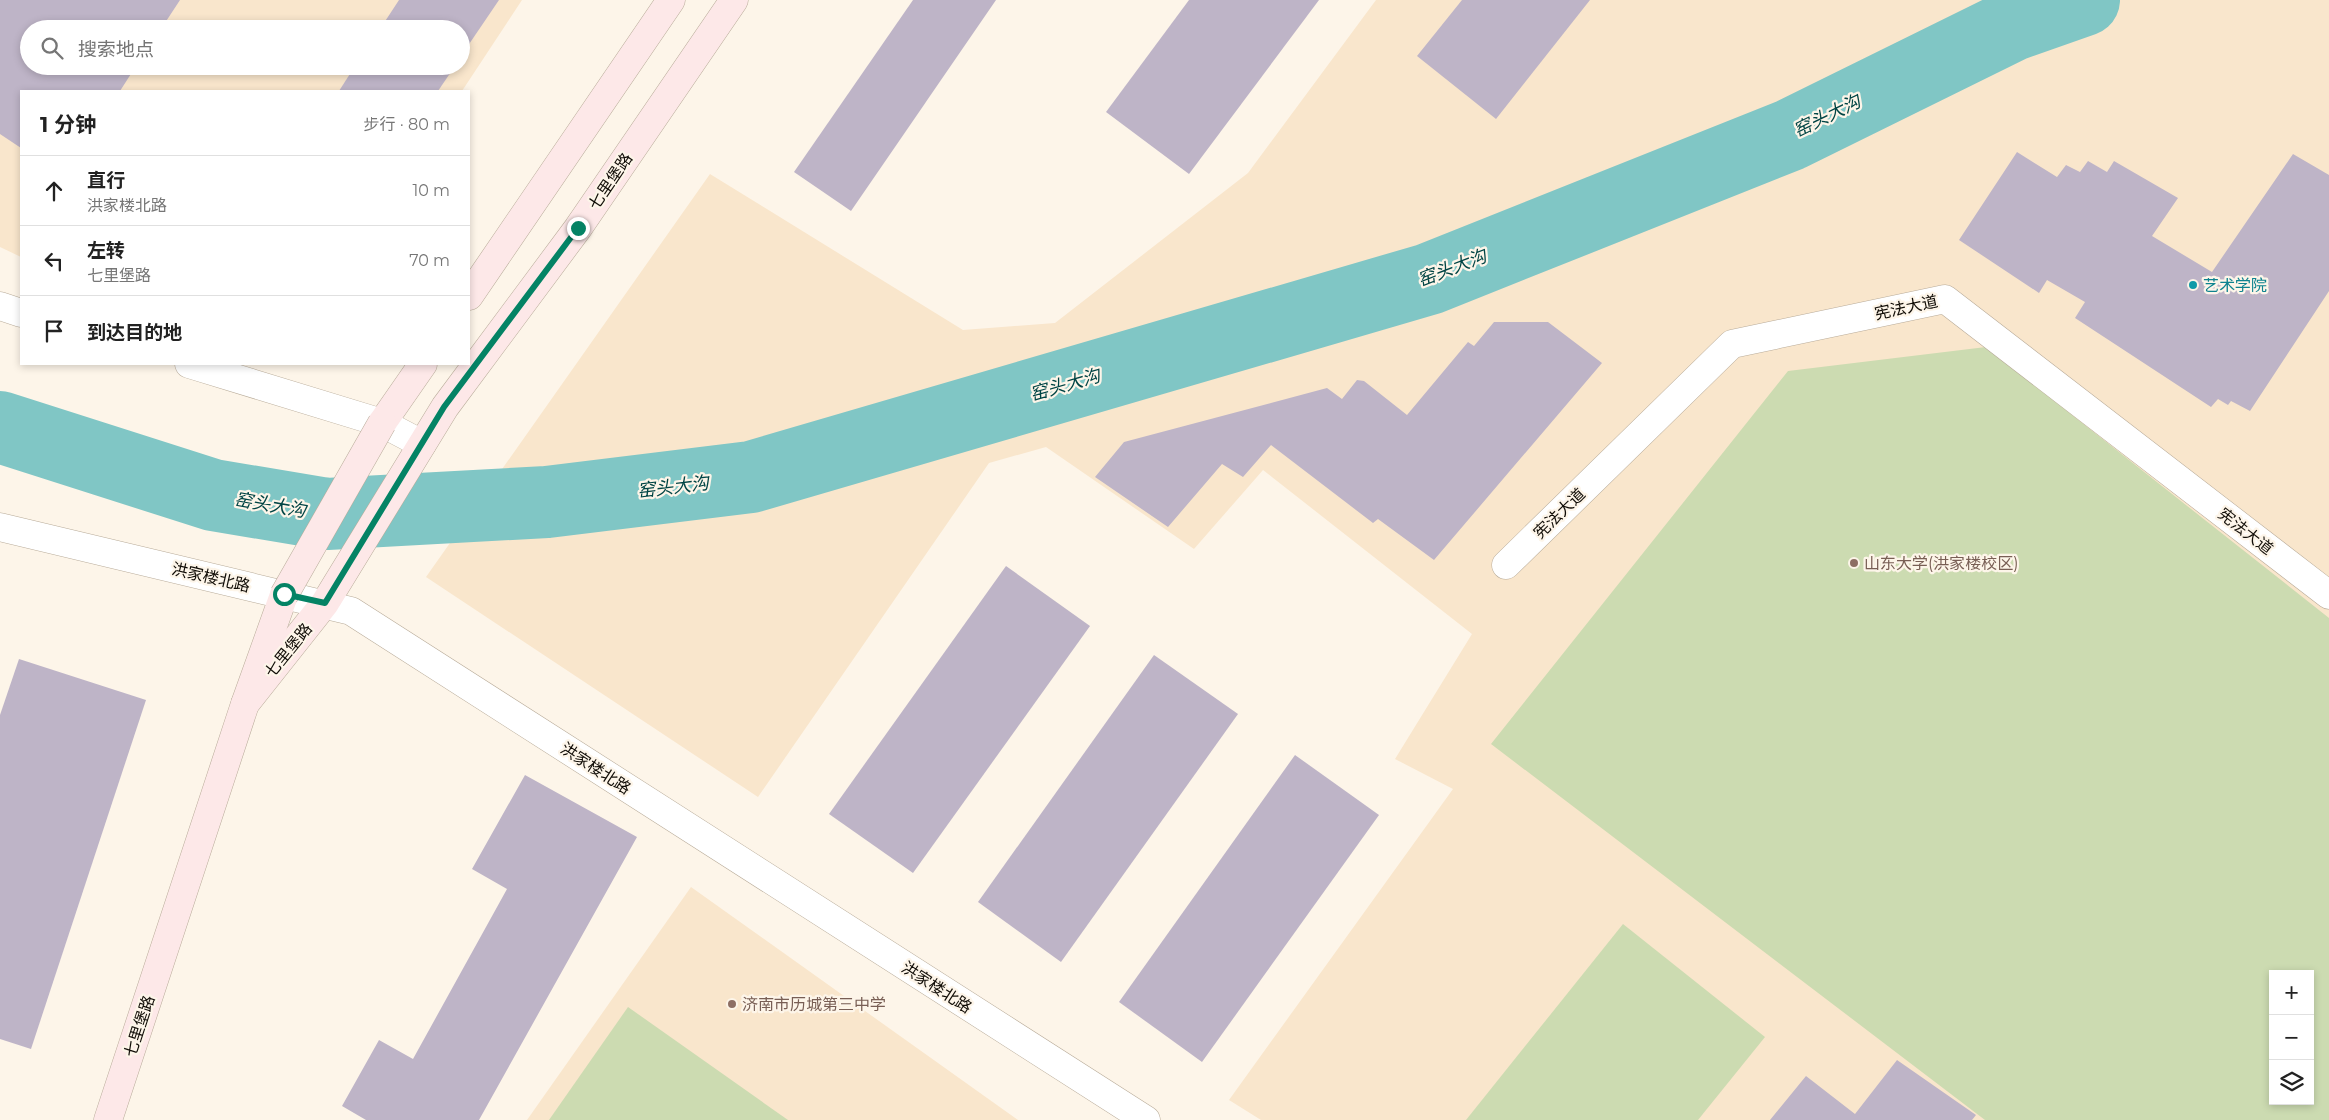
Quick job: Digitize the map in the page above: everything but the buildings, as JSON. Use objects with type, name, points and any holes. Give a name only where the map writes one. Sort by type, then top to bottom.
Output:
[{"type":"main road","points":[[470,295],[671,0]]},
{"type":"main road","name":"七里堡路","points":[[245,704],[325,603],[444,407],[578,228],[734,0]]},
{"type":"main road","name":"七里堡路","points":[[108,1120],[245,704],[284,594],[382,423],[421,365]]},
{"type":"street","name":"宪法大道","points":[[1506,565],[1732,344],[1945,299],[2329,595]]},
{"type":"street","points":[[0,306],[20,313]]},
{"type":"street","points":[[192,365],[382,423],[422,444]]},
{"type":"street","name":"洪家楼北路","points":[[0,527],[325,603],[351,611],[1146,1120]]},
{"type":"shaded area","points":[[0,0],[522,0],[463,90],[20,90],[20,257],[0,247]]},
{"type":"shaded area","name":"山东大学(洪家楼校区)","points":[[1376,0],[2329,0],[2329,1120],[1261,1120],[1229,1100],[1453,789],[1395,759],[1472,634],[1263,470],[1194,549],[1046,447],[989,463],[758,797],[426,577],[710,174],[963,330],[1055,323],[1248,173]]},
{"type":"shaded area","name":"济南市历城第三中学","points":[[691,887],[1018,1120],[527,1120]]},
{"type":"green space","points":[[1986,347],[2329,618],[2329,1120],[1985,1120],[1491,744],[1788,371]]},
{"type":"green space","points":[[1623,924],[1765,1037],[1698,1120],[1466,1120]]},
{"type":"green space","points":[[628,1007],[788,1120],[549,1120]]},
{"type":"waterway","name":"窑头大沟","points":[[0,427],[213,495],[327,514],[547,502],[751,477],[1429,279],[1790,135],[2013,25],[2084,0]]},
{"type":"place","name":"艺术学院","points":[[2193,285]]},
{"type":"place","name":"山东大学(洪家楼校区)","points":[[1854,563]]},
{"type":"place","name":"济南市历城第三中学","points":[[732,1004]]},
{"type":"route","points":[[284,594],[325,603],[444,407],[578,228]]}]
